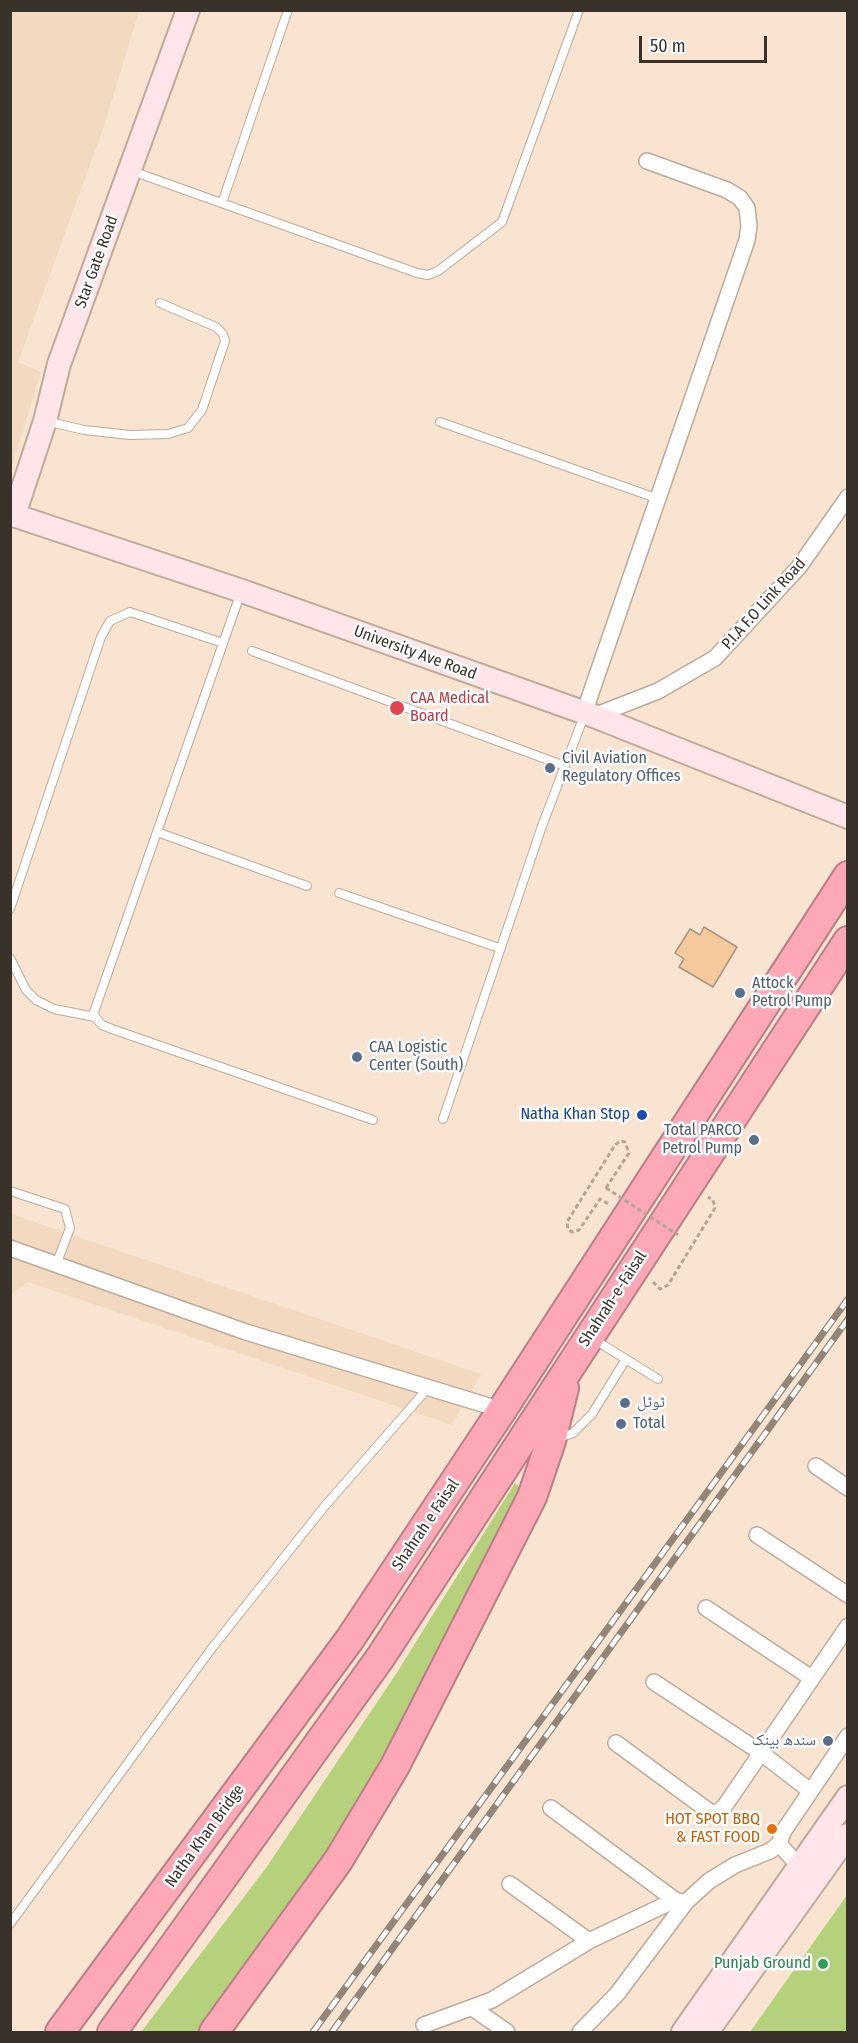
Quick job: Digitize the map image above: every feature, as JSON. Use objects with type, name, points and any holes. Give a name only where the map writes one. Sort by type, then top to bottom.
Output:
[{"type":"highway","name":"Shahrah-e-Faisal","points":[[502,1410],[848,876]]},
{"type":"highway","name":"Shahrah-e-Faisal","points":[[112,2032],[380,1658],[848,941]]},
{"type":"highway","points":[[214,2032],[338,1861],[395,1766],[532,1497],[551,1441],[568,1368]]},
{"type":"highway","name":"Shahrah e Faisal","points":[[350,1639],[502,1410]]},
{"type":"highway","name":"Natha Khan Bridge","points":[[60,2032],[350,1639]]},
{"type":"street","name":"Star Gate Road","points":[[12,515],[45,421],[59,364],[188,10]]},
{"type":"street","points":[[589,715],[747,240],[749,226],[747,208],[740,198],[727,189],[647,161]]},
{"type":"street","name":"P.I.A F.O Link Road","points":[[589,715],[658,691],[715,658],[799,567],[848,498]]},
{"type":"street","name":"University Ave Road","points":[[12,515],[242,591],[589,715],[848,817]]},
{"type":"street","points":[[10,1248],[246,1332],[502,1410]]},
{"type":"street","points":[[816,1466],[848,1488]]},
{"type":"street","points":[[757,1535],[848,1595]]},
{"type":"street","points":[[706,1608],[810,1677]]},
{"type":"street","points":[[616,1743],[710,1812],[717,1813],[724,1807],[810,1677],[848,1626]]},
{"type":"street","points":[[654,1682],[760,1752],[809,1790]]},
{"type":"street","points":[[424,2025],[474,2009],[589,1941],[681,1901],[709,1881],[779,1844],[783,1832],[809,1790],[848,1736]]},
{"type":"street","points":[[683,2032],[848,1797]]},
{"type":"street","points":[[551,1808],[681,1901]]},
{"type":"street","points":[[707,2032],[848,1835]]},
{"type":"street","points":[[779,1844],[799,1866]]},
{"type":"street","points":[[510,1884],[589,1941]]},
{"type":"street","points":[[580,2032],[624,1985],[681,1901]]},
{"type":"street","points":[[474,2009],[507,2032]]},
{"type":"lane","points":[[222,203],[288,10]]},
{"type":"lane","points":[[131,170],[417,273],[428,274],[438,271],[502,222],[579,10]]},
{"type":"lane","points":[[45,421],[84,430],[130,435],[168,434],[188,428],[202,410],[225,341],[223,334],[216,327],[160,303]]},
{"type":"lane","points":[[440,422],[659,499]]},
{"type":"lane","points":[[242,591],[94,1012],[95,1017],[102,1025],[112,1029],[373,1120]]},
{"type":"lane","points":[[10,909],[101,637],[110,621],[130,612],[224,643]]},
{"type":"lane","points":[[252,651],[565,766]]},
{"type":"lane","points":[[443,1119],[499,948],[565,766],[589,715]]},
{"type":"lane","points":[[158,832],[307,886]]},
{"type":"lane","points":[[339,893],[499,948]]},
{"type":"lane","points":[[10,958],[26,990],[36,1000],[54,1009],[95,1017]]},
{"type":"lane","points":[[10,1191],[65,1209],[70,1228],[56,1265]]},
{"type":"lane","points":[[589,1337],[658,1379]]},
{"type":"lane","points":[[551,1441],[573,1433],[581,1426],[626,1359]]},
{"type":"lane","points":[[10,1924],[212,1648],[324,1507],[428,1388]]},
{"type":"path","points":[[628,1217],[600,1199],[579,1230],[570,1230],[567,1222],[615,1145],[620,1141],[625,1142],[629,1152],[606,1188],[678,1235],[684,1226]]},
{"type":"path","points":[[653,1277],[653,1283],[657,1288],[668,1285],[715,1208],[711,1198],[702,1199]]},
{"type":"shaded area","points":[[11,10],[139,11],[103,129],[18,362],[41,372],[11,469]]},
{"type":"shaded area","points":[[11,1214],[481,1374],[452,1425],[28,1282],[11,1294]]},
{"type":"green space","points":[[515,1483],[526,1492],[331,1861],[204,2032],[141,2032],[266,1868],[396,1674]]},
{"type":"green space","name":"Punjab Ground","points":[[847,1895],[847,2032],[750,2032]]},
{"type":"building","points":[[704,927],[737,947],[713,987],[679,967],[684,959],[675,953],[690,929],[700,935]]},
{"type":"railway","points":[[313,2032],[848,1299]]},
{"type":"railway","points":[[332,2032],[848,1319]]},
{"type":"place","name":"CAA Medical Board","points":[[397,708]]},
{"type":"place","name":"Civil Aviation Regulatory Offices","points":[[550,768]]},
{"type":"place","name":"Attock Petrol Pump","points":[[740,993]]},
{"type":"place","name":"CAA Logistic Center (South)","points":[[357,1057]]},
{"type":"place","name":"Natha Khan Stop","points":[[642,1115]]},
{"type":"place","name":"Total PARCO Petrol Pump","points":[[754,1140]]},
{"type":"place","name":"ٹوٹل","points":[[625,1403]]},
{"type":"place","name":"Total","points":[[621,1424]]},
{"type":"place","name":"سندھ بینک","points":[[828,1741]]},
{"type":"place","name":"HOT SPOT BBQ & FAST FOOD","points":[[772,1829]]},
{"type":"place","name":"Punjab Ground","points":[[823,1964]]}]
